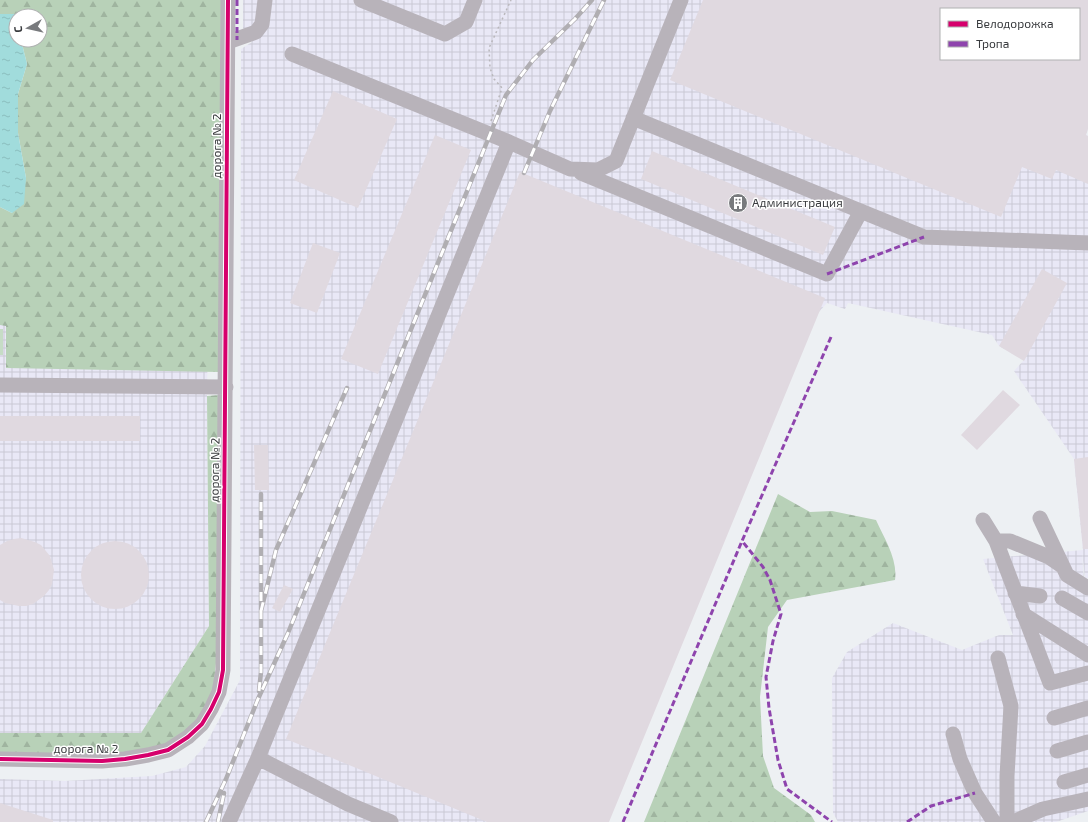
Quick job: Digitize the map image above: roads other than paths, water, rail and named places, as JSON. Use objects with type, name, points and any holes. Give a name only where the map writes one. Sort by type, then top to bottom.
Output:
[{"type":"street","name":"дорога № 2","points":[[0,759],[102,761],[148,756],[168,750],[188,738],[202,724],[212,709],[219,692],[223,670],[228,0]]},
{"type":"street","points":[[228,42],[256,32],[262,24],[265,0]]},
{"type":"street","points":[[361,0],[445,34],[466,22],[475,0]]},
{"type":"street","points":[[570,168],[598,170],[616,161],[681,0]]},
{"type":"street","points":[[292,54],[827,274],[861,211]]},
{"type":"street","points":[[633,118],[924,237],[1088,243]]},
{"type":"street","points":[[229,822],[258,758],[509,142]]},
{"type":"street","points":[[0,385],[226,387]]},
{"type":"street","points":[[1040,518],[1067,575],[1088,588]]},
{"type":"street","points":[[983,520],[996,541],[1050,682],[1088,672]]},
{"type":"street","points":[[996,541],[1010,541],[1049,557],[1063,566]]},
{"type":"street","points":[[1015,593],[1040,596]]},
{"type":"street","points":[[1062,598],[1088,613]]},
{"type":"street","points":[[1024,614],[1088,655]]},
{"type":"street","points":[[998,658],[1011,706],[1007,776],[1007,822]]},
{"type":"street","points":[[1054,718],[1088,708]]},
{"type":"street","points":[[953,734],[960,759],[975,793],[994,822]]},
{"type":"street","points":[[1058,752],[1088,742]]},
{"type":"street","points":[[258,758],[348,804],[392,822]]},
{"type":"street","points":[[1064,782],[1088,775]]},
{"type":"street","points":[[1013,822],[1043,808],[1088,799]]},
{"type":"water","points":[[0,14],[8,14],[8,48],[23,48],[27,64],[18,94],[18,133],[26,178],[24,204],[12,213],[0,207]]},
{"type":"railway","points":[[206,822],[226,779],[258,699],[288,633],[506,95],[533,60],[575,19],[592,0]]},
{"type":"railway","points":[[524,173],[550,111],[604,0]]},
{"type":"railway","points":[[261,611],[276,550],[347,388]]},
{"type":"railway","points":[[259,691],[261,672],[261,494]]},
{"type":"railway","points":[[218,822],[224,793]]},
{"type":"place","name":"Администрация","points":[[738,203]]}]
